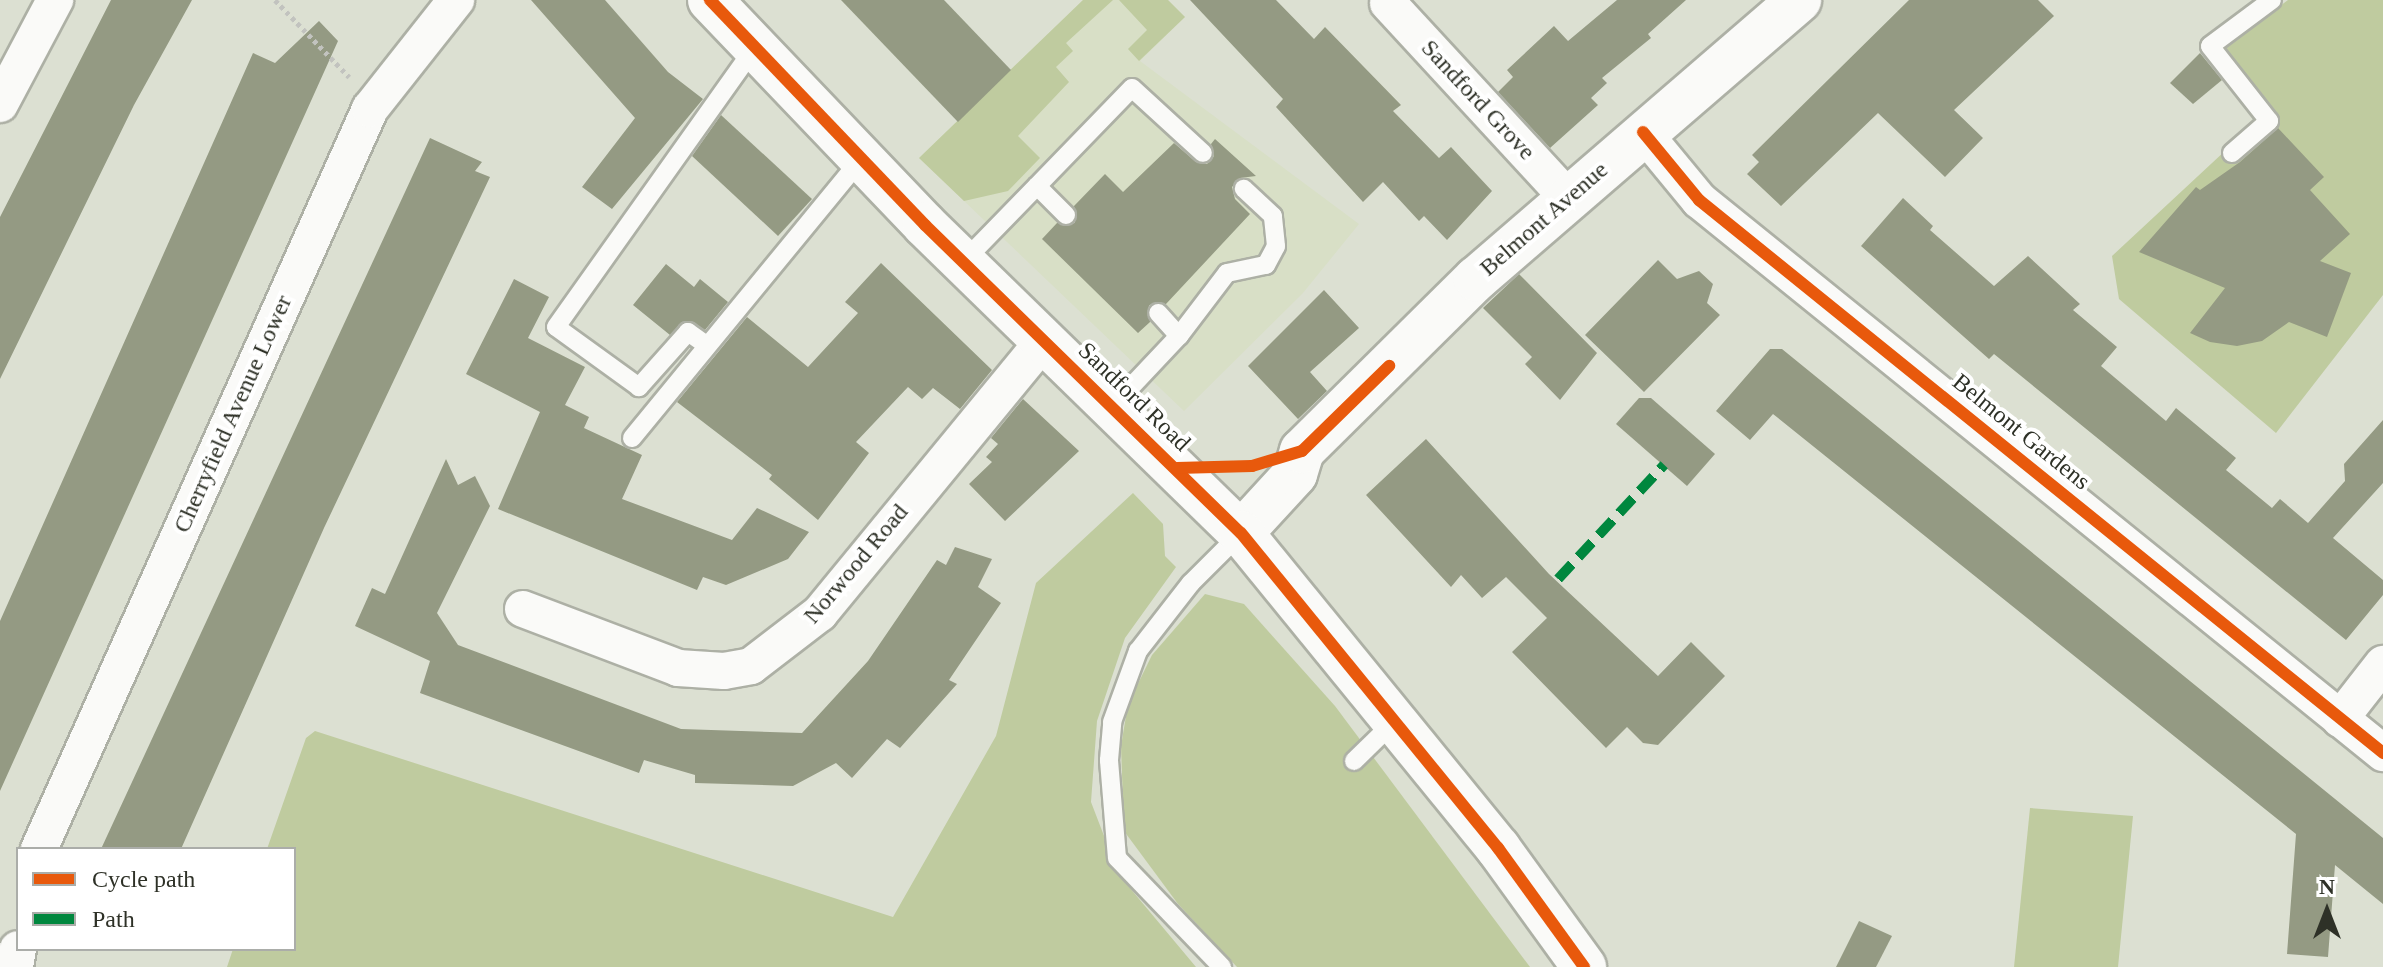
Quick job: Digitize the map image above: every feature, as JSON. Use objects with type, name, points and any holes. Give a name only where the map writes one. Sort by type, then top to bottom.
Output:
[{"type":"main road","name":"Sandford Road","points":[[710,0],[963,262],[1241,533],[1395,720],[1584,967]]},
{"type":"main road","name":"Belmont Avenue","points":[[1241,533],[1295,474],[1302,451],[1389,366],[1568,198],[1799,0]]},
{"type":"street","points":[[0,104],[55,0]]},
{"type":"street","name":"Cherryfield Avenue Lower","points":[[40,847],[370,109],[456,0]]},
{"type":"street","name":"Sandford Grove","points":[[1388,3],[1568,198]]},
{"type":"street","name":"Belmont Gardens","points":[[1643,132],[1699,200],[2383,753]]},
{"type":"street","name":"Norwood Road","points":[[523,609],[678,668],[724,671],[751,666],[820,613],[1044,340]]},
{"type":"street","points":[[2340,719],[2383,664]]},
{"type":"lane","points":[[2232,153],[2269,121],[2210,46],[2272,0]]},
{"type":"lane","points":[[705,344],[688,332],[639,387],[556,327],[755,47]]},
{"type":"lane","points":[[963,262],[1132,88],[1203,153]]},
{"type":"lane","points":[[632,438],[705,344],[861,158]]},
{"type":"lane","points":[[1037,186],[1066,215]]},
{"type":"lane","points":[[1112,407],[1179,336],[1227,273],[1266,265],[1276,246],[1273,216],[1244,189]]},
{"type":"lane","points":[[1158,313],[1179,336]]},
{"type":"lane","points":[[1222,967],[1117,858],[1109,760],[1115,709],[1138,651],[1191,583],[1241,533]]},
{"type":"lane","points":[[1354,761],[1395,720]]},
{"type":"path","points":[[275,0],[352,80]]},
{"type":"shaded area","points":[[1083,0],[1168,0],[1185,17],[1140,61],[1359,224],[1303,293],[1184,411],[919,158]]},
{"type":"green space","points":[[1083,0],[1113,0],[1066,43],[1073,51],[1056,67],[1069,82],[1018,136],[1040,158],[1008,191],[964,201],[919,158]]},
{"type":"green space","points":[[1119,0],[1168,0],[1185,17],[1139,61],[1128,49],[1147,30]]},
{"type":"green space","points":[[2288,0],[2383,0],[2383,295],[2276,433],[2119,299],[2112,256],[2226,150],[2236,160],[2279,123],[2223,49]]},
{"type":"green space","points":[[1133,493],[1163,524],[1165,556],[1176,567],[1125,638],[1097,721],[1091,802],[1119,875],[1196,967],[227,967],[232,951],[296,951],[296,847],[268,847],[306,738],[315,731],[893,917],[996,736],[1036,583]]},
{"type":"green space","points":[[1205,594],[1244,604],[1335,706],[1530,967],[1237,967],[1178,904],[1124,831],[1121,746],[1128,704],[1152,655]]},
{"type":"green space","points":[[2030,808],[2133,816],[2118,967],[2014,967]]},
{"type":"building","points":[[111,0],[192,0],[134,105],[0,379],[0,217]]},
{"type":"building","points":[[531,0],[605,0],[668,72],[703,99],[612,209],[582,187],[635,118]]},
{"type":"building","points":[[841,0],[944,0],[1011,70],[958,122]]},
{"type":"building","points":[[1190,0],[1276,0],[1314,39],[1325,27],[1401,105],[1393,111],[1439,158],[1451,147],[1492,191],[1447,240],[1424,216],[1419,221],[1383,182],[1363,202],[1276,107],[1283,99]]},
{"type":"building","points":[[1617,0],[1686,0],[1648,34],[1651,38],[1602,78],[1607,83],[1591,98],[1598,105],[1550,148],[1498,92],[1513,77],[1507,70],[1554,26],[1568,41]]},
{"type":"building","points":[[1909,0],[2038,0],[2054,16],[1954,110],[1983,138],[1945,177],[1878,113],[1781,206],[1747,174],[1759,162],[1752,155]]},
{"type":"building","points":[[319,21],[338,41],[0,791],[0,621],[253,53],[275,63]]},
{"type":"building","points":[[2200,53],[2222,80],[2193,104],[2170,83]]},
{"type":"building","points":[[721,115],[812,199],[778,236],[692,156]]},
{"type":"building","points":[[2278,128],[2324,177],[2310,190],[2350,234],[2320,261],[2351,273],[2327,337],[2289,322],[2262,341],[2237,346],[2210,342],[2190,333],[2225,288],[2139,252],[2196,187],[2200,190],[2240,162]]},
{"type":"building","points":[[430,138],[482,162],[475,171],[490,177],[324,528],[182,847],[102,847]]},
{"type":"building","points":[[1215,139],[1256,176],[1240,178],[1232,187],[1235,199],[1250,214],[1166,304],[1149,305],[1150,322],[1138,333],[1042,239],[1057,223],[1075,223],[1074,206],[1105,174],[1123,192],[1174,143],[1196,162],[1207,164],[1214,156],[1211,144]]},
{"type":"building","points":[[1903,198],[1933,226],[1930,230],[1994,286],[2028,256],[2080,304],[2073,310],[2117,347],[2101,366],[2166,421],[2176,408],[2236,458],[2226,470],[2272,508],[2280,499],[2308,523],[2345,481],[2344,464],[2383,420],[2383,483],[2333,538],[2383,580],[2383,595],[2346,640],[1994,354],[1989,359],[1861,246]]},
{"type":"building","points":[[1658,260],[1677,279],[1699,271],[1713,284],[1707,303],[1720,315],[1644,392],[1585,335]]},
{"type":"building","points":[[881,263],[992,370],[960,409],[933,388],[922,399],[908,387],[856,442],[869,453],[818,520],[769,479],[772,475],[677,402],[747,317],[808,367],[858,313],[845,302]]},
{"type":"building","points":[[666,264],[694,287],[700,279],[728,302],[705,330],[685,321],[670,335],[633,305]]},
{"type":"building","points":[[1519,274],[1597,353],[1560,400],[1525,364],[1532,357],[1483,308]]},
{"type":"building","points":[[514,279],[549,297],[528,338],[585,367],[565,405],[589,417],[584,428],[642,455],[622,499],[732,540],[757,508],[809,532],[788,559],[726,585],[703,577],[697,590],[498,509],[540,412],[466,374]]},
{"type":"building","points":[[1324,290],[1359,328],[1310,372],[1327,391],[1298,419],[1248,366]]},
{"type":"building","points":[[1770,349],[1782,349],[2383,838],[2383,904],[2335,865],[2328,957],[2287,954],[2296,834],[1773,414],[1750,440],[1716,411]]},
{"type":"building","points":[[1639,398],[1651,398],[1715,454],[1687,486],[1616,424]]},
{"type":"building","points":[[1023,399],[1079,451],[1005,521],[969,484],[992,462],[986,457],[998,444],[991,438]]},
{"type":"building","points":[[1426,439],[1549,574],[1658,676],[1691,642],[1725,676],[1658,745],[1643,743],[1627,727],[1606,748],[1512,652],[1547,618],[1506,577],[1482,598],[1461,575],[1451,587],[1366,495]]},
{"type":"building","points":[[446,459],[458,485],[475,476],[490,506],[437,613],[458,645],[681,729],[802,733],[868,661],[937,560],[946,565],[955,547],[992,559],[978,587],[1001,603],[949,680],[957,684],[900,748],[887,739],[852,778],[836,763],[793,786],[695,783],[695,775],[644,760],[639,773],[420,693],[430,661],[355,626],[372,588],[385,594]]},
{"type":"building","points":[[1859,921],[1892,936],[1876,967],[1836,967]]},
{"type":"marked path","points":[[1558,579],[1664,465]]},
{"type":"cycle path","points":[[710,0],[925,225],[1241,533],[1498,848],[1584,967]]},
{"type":"cycle path","points":[[1643,132],[1699,200],[2383,753]]},
{"type":"cycle path","points":[[1177,468],[1252,466],[1302,451],[1389,366]]}]
